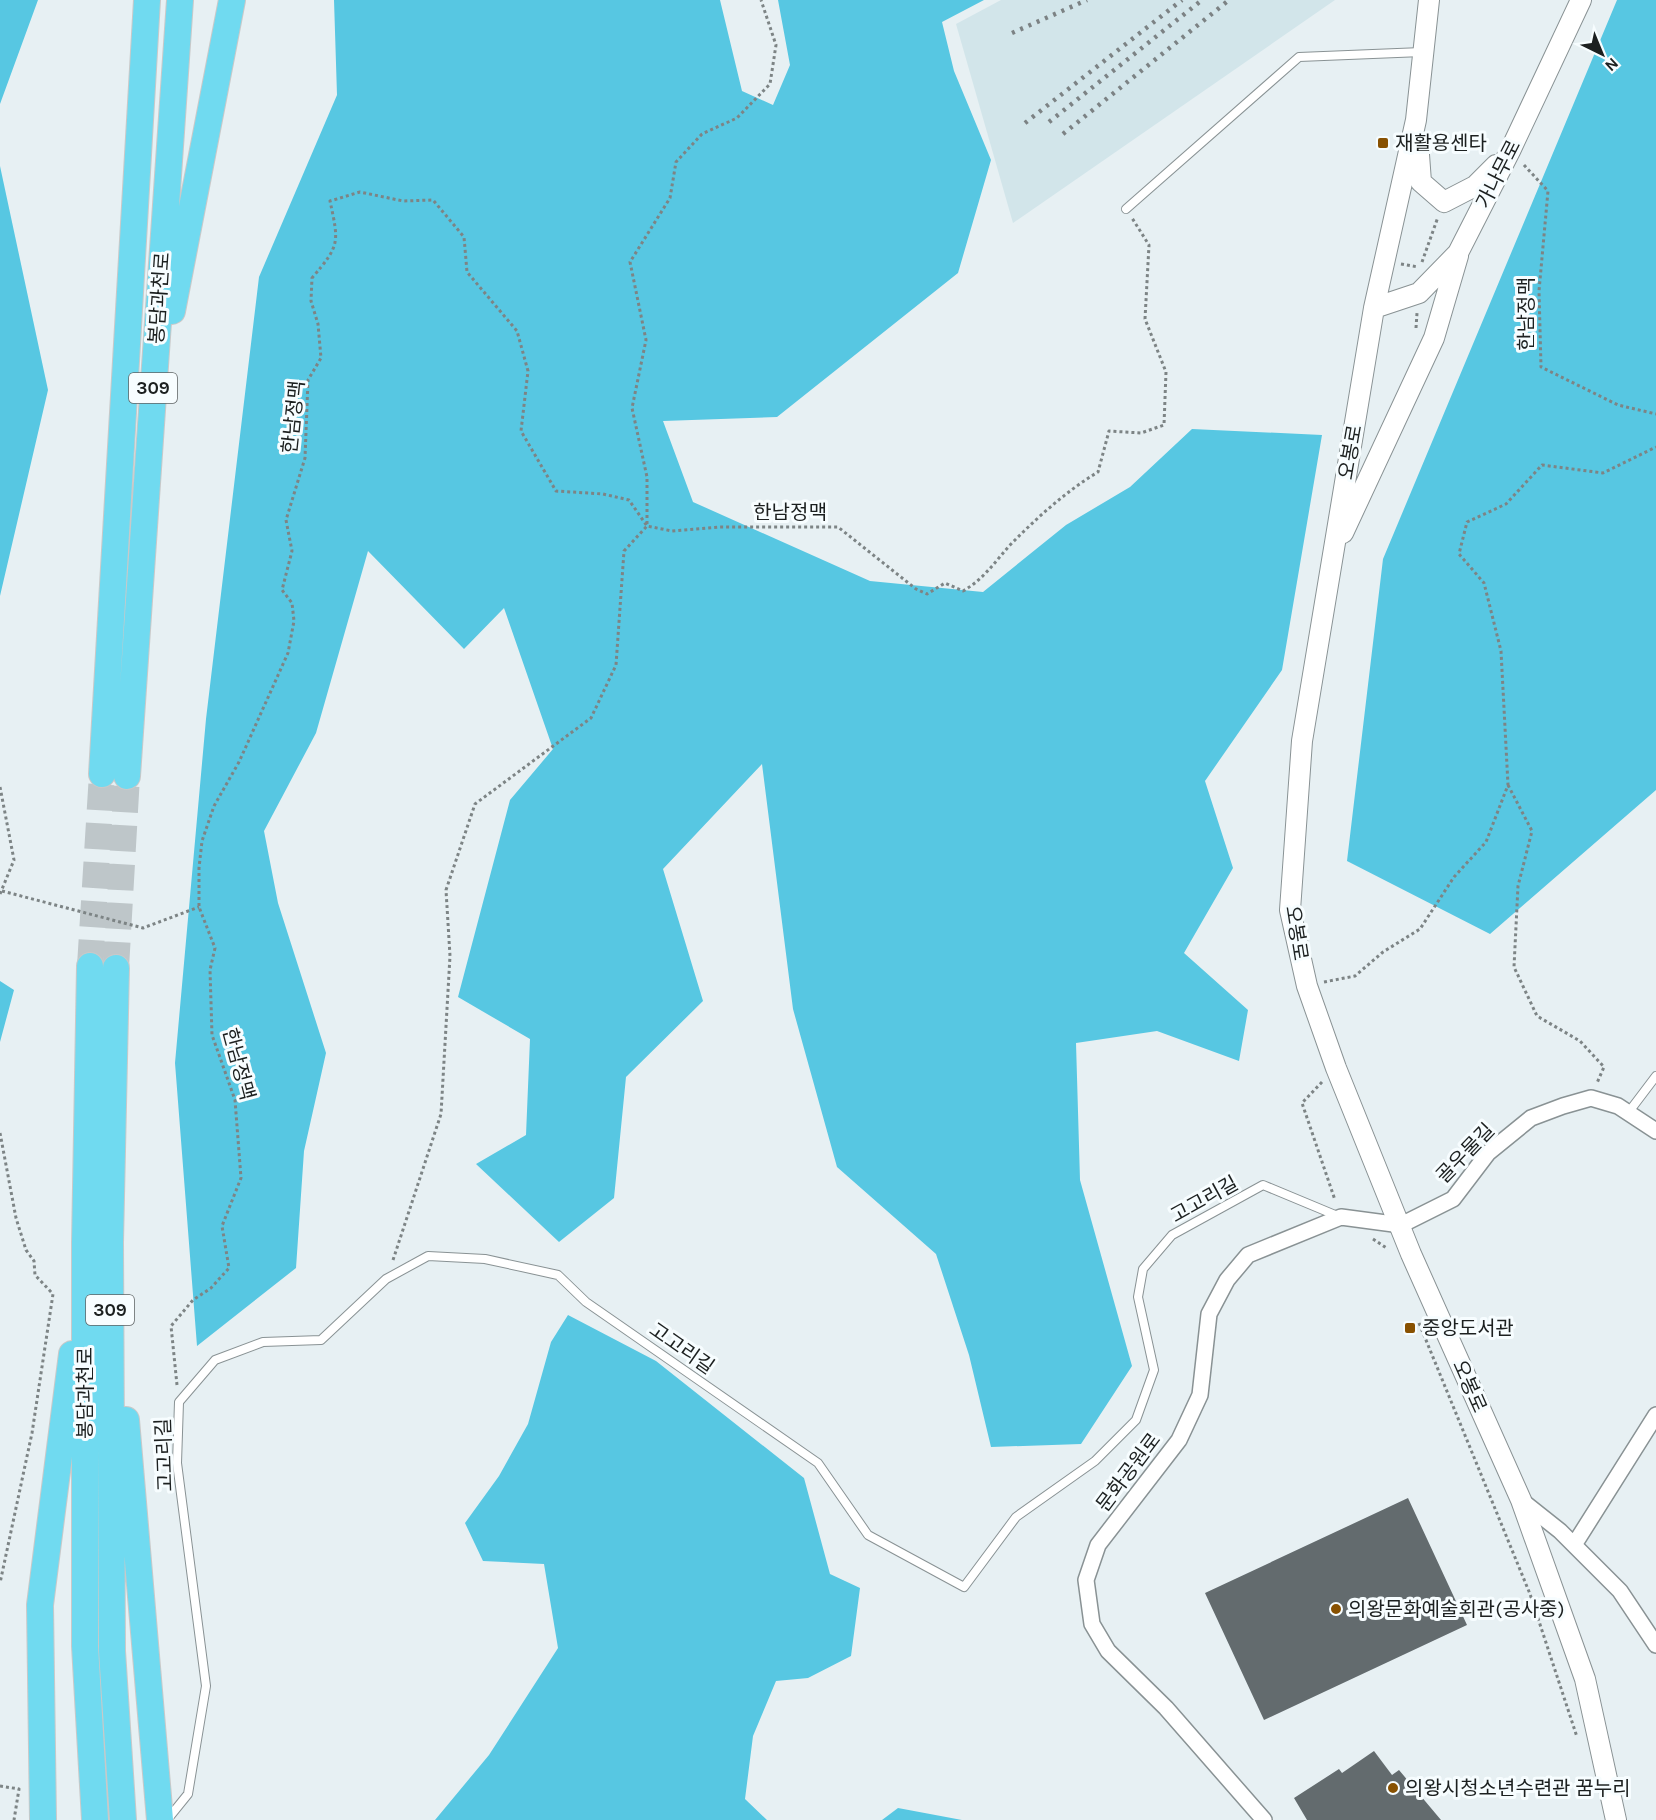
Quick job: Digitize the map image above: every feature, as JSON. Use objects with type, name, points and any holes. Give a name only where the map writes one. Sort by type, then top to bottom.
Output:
[{"type":"highway","name":"봉담과천로","points":[[102,774],[147,0]]},
{"type":"highway","name":"봉담과천로","points":[[127,776],[180,0]]},
{"type":"highway","points":[[150,429],[232,0]]},
{"type":"highway","name":"봉담과천로","points":[[90,966],[112,1651],[123,1820]]},
{"type":"highway","name":"봉담과천로","points":[[95,1820],[85,1646],[98,1243],[116,968]]},
{"type":"highway","points":[[43,1820],[40,1605],[98,1243]]},
{"type":"highway","points":[[98,1243],[150,1680],[160,1820]]},
{"type":"street","name":"오봉로","points":[[1429,0],[1416,120],[1374,308],[1302,741],[1290,910],[1306,986],[1336,1068],[1411,1254],[1521,1500],[1585,1679],[1616,1820]]},
{"type":"street","name":"가나무로","points":[[1374,308],[1419,293],[1458,253],[1581,0]]},
{"type":"street","points":[[1416,120],[1421,182],[1444,202],[1475,186],[1510,150]]},
{"type":"street","points":[[1333,554],[1434,338],[1458,253]]},
{"type":"street","points":[[1591,1098],[1618,1106],[1656,1131]]},
{"type":"street","name":"골우물길","points":[[1401,1225],[1453,1198],[1488,1153],[1531,1118],[1591,1098]]},
{"type":"street","name":"문화공원로","points":[[1264,1820],[1173,1716],[1108,1651],[1092,1624],[1086,1580],[1098,1545],[1179,1440],[1200,1395],[1209,1314],[1227,1280],[1248,1255],[1341,1217],[1401,1225]]},
{"type":"street","points":[[1574,1545],[1656,1415]]},
{"type":"street","points":[[1521,1500],[1574,1545],[1620,1591],[1656,1645]]},
{"type":"lane","points":[[1126,209],[1299,57],[1423,52]]},
{"type":"lane","points":[[1628,1113],[1656,1076]]},
{"type":"lane","name":"고고리길","points":[[167,1820],[188,1794],[206,1686],[177,1462],[179,1402],[215,1360],[263,1342],[321,1340],[386,1279],[428,1256],[485,1259],[558,1275],[586,1302],[818,1463],[868,1535],[964,1587],[1017,1517],[1095,1461],[1136,1420],[1154,1370],[1138,1297],[1143,1269],[1172,1235],[1263,1185],[1341,1217]]},
{"type":"path","points":[[386,1279],[441,1114],[450,956],[446,890],[475,804],[591,718],[616,665],[624,551],[646,526],[647,477],[632,408],[646,340],[630,262],[670,198],[676,162],[702,134],[737,118],[770,84],[776,45],[761,0]]},
{"type":"path","name":"한남정맥","points":[[1510,150],[1548,191],[1539,291],[1541,368],[1618,405],[1656,414]]},
{"type":"path","name":"한남정맥","points":[[179,1402],[171,1326],[193,1300],[211,1288],[229,1268],[222,1226],[241,1178],[235,1100],[212,1035],[210,970],[215,948],[199,907],[202,841],[214,806],[239,762],[288,653],[294,621],[292,603],[282,590],[292,551],[286,520],[305,458],[308,380],[321,358],[318,324],[311,301],[312,278],[335,251],[336,230],[330,201],[360,192],[403,201],[434,200],[464,237],[467,272],[517,331],[528,371],[521,431],[556,490],[603,494],[629,500],[646,526],[672,531],[720,527],[838,527],[916,589],[927,594],[945,582],[963,591],[975,585],[1022,534],[1082,482],[1098,472],[1109,431],[1141,433],[1164,425],[1166,372],[1145,319],[1149,245],[1126,209]]},
{"type":"path","points":[[1306,986],[1355,976],[1383,952],[1420,928],[1454,877],[1486,842],[1508,784],[1501,651],[1484,583],[1459,554],[1467,522],[1506,504],[1542,465],[1603,473],[1656,447]]},
{"type":"path","points":[[1508,784],[1532,831],[1518,886],[1514,967],[1537,1016],[1580,1041],[1604,1067],[1591,1098]]},
{"type":"path","points":[[0,787],[14,860],[1,892],[143,928],[199,907]]},
{"type":"path","points":[[1336,1068],[1302,1103],[1341,1217],[1393,1252]]},
{"type":"path","points":[[0,1133],[16,1218],[26,1250],[34,1261],[35,1275],[53,1294],[32,1433],[0,1583]]},
{"type":"path","points":[[1418,1318],[1530,1594],[1578,1742]]},
{"type":"path","points":[[0,1786],[19,1789],[14,1820]]},
{"type":"shaded area","points":[[0,0],[38,0],[0,104]]},
{"type":"shaded area","points":[[334,0],[720,0],[742,91],[773,105],[790,65],[778,0],[984,0],[942,22],[954,71],[991,160],[958,273],[777,417],[663,421],[693,502],[870,581],[983,592],[1066,525],[1130,487],[1192,429],[1322,435],[1282,670],[1205,781],[1233,868],[1184,953],[1248,1010],[1239,1061],[1157,1031],[1076,1043],[1080,1180],[1132,1366],[1081,1444],[991,1447],[969,1355],[936,1254],[837,1167],[793,1009],[762,764],[663,869],[703,1001],[626,1077],[614,1198],[559,1242],[476,1164],[526,1135],[530,1039],[458,997],[510,800],[553,749],[504,608],[464,649],[368,551],[316,733],[264,831],[278,903],[326,1053],[304,1151],[296,1268],[197,1346],[175,1063],[206,719],[259,277],[337,95]]},
{"type":"shaded area","points":[[1001,0],[1335,0],[1013,223],[956,24]]},
{"type":"shaded area","points":[[1617,0],[1656,0],[1656,790],[1490,934],[1347,861],[1383,559]]},
{"type":"shaded area","points":[[0,166],[48,390],[0,596]]},
{"type":"shaded area","points":[[0,981],[14,990],[0,1042]]},
{"type":"shaded area","points":[[568,1315],[656,1361],[804,1478],[830,1574],[860,1588],[851,1656],[808,1678],[776,1681],[753,1736],[745,1799],[767,1820],[435,1820],[489,1755],[558,1648],[544,1564],[483,1561],[465,1523],[499,1476],[528,1424],[551,1342]]},
{"type":"shaded area","points":[[898,1808],[962,1820],[882,1820]]},
{"type":"building","name":"의왕문화예술회관(공사중)","points":[[1408,1498],[1467,1625],[1264,1720],[1205,1593]]},
{"type":"building","points":[[1374,1751],[1392,1775],[1399,1770],[1441,1820],[1307,1820],[1294,1798],[1339,1769],[1342,1773]]},
{"type":"tunnel","points":[[90,966],[102,774]]},
{"type":"tunnel","points":[[116,968],[127,776]]},
{"type":"railway","points":[[1012,33],[1087,0]]},
{"type":"railway","points":[[1025,123],[1182,0]]},
{"type":"railway","points":[[1049,122],[1202,0]]},
{"type":"railway","points":[[1063,134],[1229,0]]},
{"type":"place","name":"재활용센타","points":[[1383,143]]},
{"type":"place","name":"중앙도서관","points":[[1410,1328]]},
{"type":"place","name":"의왕문화예술회관(공사중)","points":[[1336,1609]]},
{"type":"place","name":"의왕시청소년수련관 꿈누리","points":[[1393,1788]]}]
